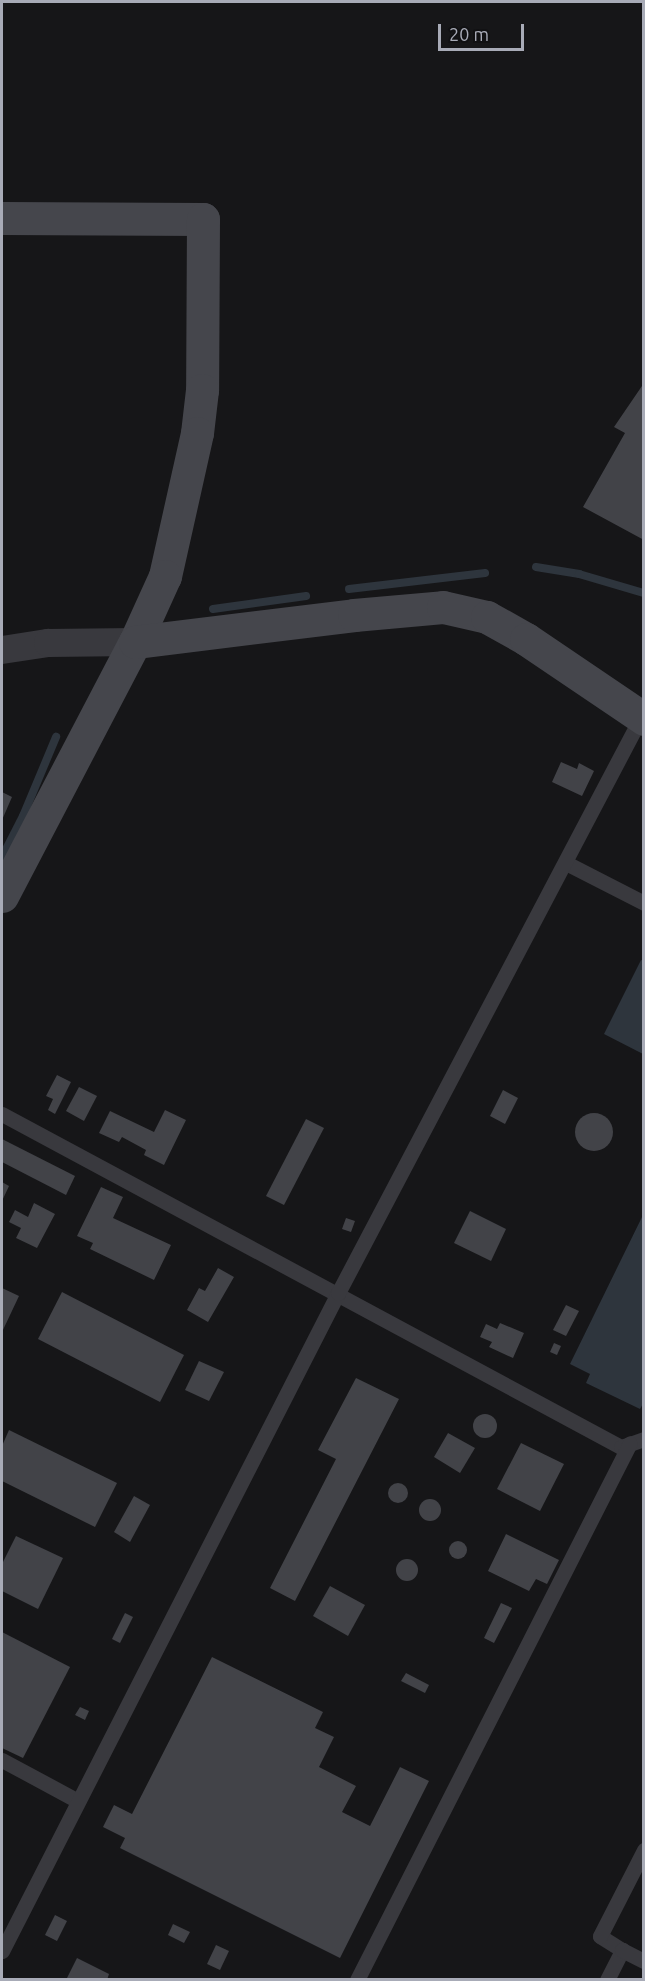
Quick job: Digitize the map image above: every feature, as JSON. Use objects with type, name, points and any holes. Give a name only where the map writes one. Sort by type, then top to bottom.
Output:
[{"type":"street","points":[[2,218],[203,219],[202,390],[197,433],[165,576],[135,642],[2,896]]},
{"type":"street","points":[[2,650],[48,643],[135,642],[354,615],[443,607],[487,617],[526,639],[642,718]]},
{"type":"lane","points":[[2,1951],[338,1293],[642,718]]},
{"type":"lane","points":[[566,862],[644,903]]},
{"type":"lane","points":[[2,1114],[621,1447],[637,1441]]},
{"type":"lane","points":[[357,1980],[637,1441]]},
{"type":"lane","points":[[2,1760],[78,1801]]},
{"type":"lane","points":[[644,1850],[600,1936],[644,1961]]},
{"type":"lane","points":[[607,1980],[622,1950]]},
{"type":"shaded area","points":[[641,960],[644,961],[643,1054],[604,1034]]},
{"type":"shaded area","points":[[642,1217],[644,1402],[640,1409],[586,1383],[590,1374],[570,1364]]},
{"type":"building","points":[[644,383],[644,540],[583,507],[625,433],[614,427]]},
{"type":"building","points":[[561,762],[577,769],[579,763],[594,771],[582,796],[552,782]]},
{"type":"building","points":[[2,792],[12,797],[2,820]]},
{"type":"building","points":[[57,1075],[71,1082],[55,1114],[48,1110],[53,1099],[46,1096]]},
{"type":"building","points":[[79,1087],[97,1096],[84,1121],[66,1111]]},
{"type":"building","points":[[503,1090],[518,1098],[505,1124],[490,1116]]},
{"type":"building","points":[[165,1110],[186,1120],[164,1165],[144,1155],[146,1150],[122,1137],[119,1142],[99,1133],[110,1111],[154,1132]]},
{"type":"building","points":[[594,1113],[607,1119],[613,1132],[607,1145],[594,1151],[581,1145],[575,1132],[581,1119]]},
{"type":"building","points":[[306,1119],[324,1128],[284,1205],[266,1196]]},
{"type":"building","points":[[2,1139],[75,1176],[66,1195],[2,1162]]},
{"type":"building","points":[[2,1182],[9,1186],[2,1201]]},
{"type":"building","points":[[101,1187],[123,1197],[113,1218],[171,1245],[154,1280],[90,1249],[93,1243],[77,1236]]},
{"type":"building","points":[[34,1203],[55,1214],[37,1248],[16,1238],[21,1228],[9,1222],[15,1210],[28,1217]]},
{"type":"building","points":[[470,1211],[506,1229],[491,1261],[454,1243]]},
{"type":"building","points":[[346,1218],[355,1221],[351,1232],[342,1229]]},
{"type":"building","points":[[218,1268],[234,1277],[208,1322],[187,1310],[199,1288],[205,1291]]},
{"type":"building","points":[[2,1288],[19,1296],[2,1332]]},
{"type":"building","points":[[62,1292],[184,1355],[160,1402],[38,1339]]},
{"type":"building","points":[[566,1305],[579,1311],[566,1336],[553,1330]]},
{"type":"building","points":[[500,1323],[524,1333],[513,1358],[489,1347],[492,1342],[480,1337],[486,1324],[497,1329]]},
{"type":"building","points":[[554,1343],[561,1346],[557,1355],[550,1352]]},
{"type":"building","points":[[199,1361],[224,1372],[209,1401],[185,1390]]},
{"type":"building","points":[[356,1378],[399,1399],[295,1601],[270,1588],[336,1459],[318,1450]]},
{"type":"building","points":[[485,1414],[494,1417],[497,1426],[494,1435],[485,1438],[476,1435],[473,1426],[476,1417]]},
{"type":"building","points":[[9,1430],[117,1483],[95,1527],[2,1481],[2,1446]]},
{"type":"building","points":[[448,1433],[475,1448],[460,1473],[434,1457]]},
{"type":"building","points":[[521,1443],[564,1464],[540,1511],[497,1489]]},
{"type":"building","points":[[398,1483],[405,1486],[408,1493],[405,1500],[398,1503],[391,1500],[388,1493],[391,1486]]},
{"type":"building","points":[[134,1496],[150,1505],[130,1542],[114,1532]]},
{"type":"building","points":[[430,1499],[438,1502],[441,1510],[438,1518],[430,1521],[422,1518],[419,1510],[422,1502]]},
{"type":"building","points":[[506,1534],[559,1560],[547,1584],[536,1579],[529,1591],[488,1571]]},
{"type":"building","points":[[16,1536],[63,1558],[38,1609],[2,1591],[2,1564]]},
{"type":"building","points":[[454,1541],[462,1541],[467,1546],[465,1557],[454,1559],[449,1554],[449,1546]]},
{"type":"building","points":[[407,1559],[415,1562],[418,1570],[415,1578],[407,1581],[399,1578],[396,1570],[399,1562]]},
{"type":"building","points":[[330,1586],[365,1605],[348,1636],[313,1616]]},
{"type":"building","points":[[501,1603],[512,1608],[494,1643],[484,1638]]},
{"type":"building","points":[[125,1613],[133,1617],[120,1643],[112,1639]]},
{"type":"building","points":[[2,1632],[70,1667],[23,1758],[2,1748]]},
{"type":"building","points":[[212,1657],[323,1712],[315,1728],[334,1737],[319,1767],[356,1786],[342,1812],[370,1826],[400,1767],[429,1781],[340,1958],[120,1848],[125,1838],[103,1827],[114,1805],[132,1814]]},
{"type":"building","points":[[406,1673],[429,1685],[425,1693],[401,1681]]},
{"type":"building","points":[[80,1707],[89,1711],[85,1720],[75,1715]]},
{"type":"building","points":[[55,1915],[67,1921],[57,1941],[45,1935]]},
{"type":"building","points":[[173,1924],[190,1932],[184,1943],[168,1935]]},
{"type":"building","points":[[216,1945],[229,1951],[220,1970],[207,1964]]},
{"type":"building","points":[[77,1958],[109,1974],[107,1980],[66,1980]]},
{"type":"waterway","points":[[536,567],[579,574],[644,593]]},
{"type":"waterway","points":[[349,589],[485,573]]},
{"type":"waterway","points":[[213,609],[306,596]]},
{"type":"waterway","points":[[2,857],[23,816],[56,737]]}]
